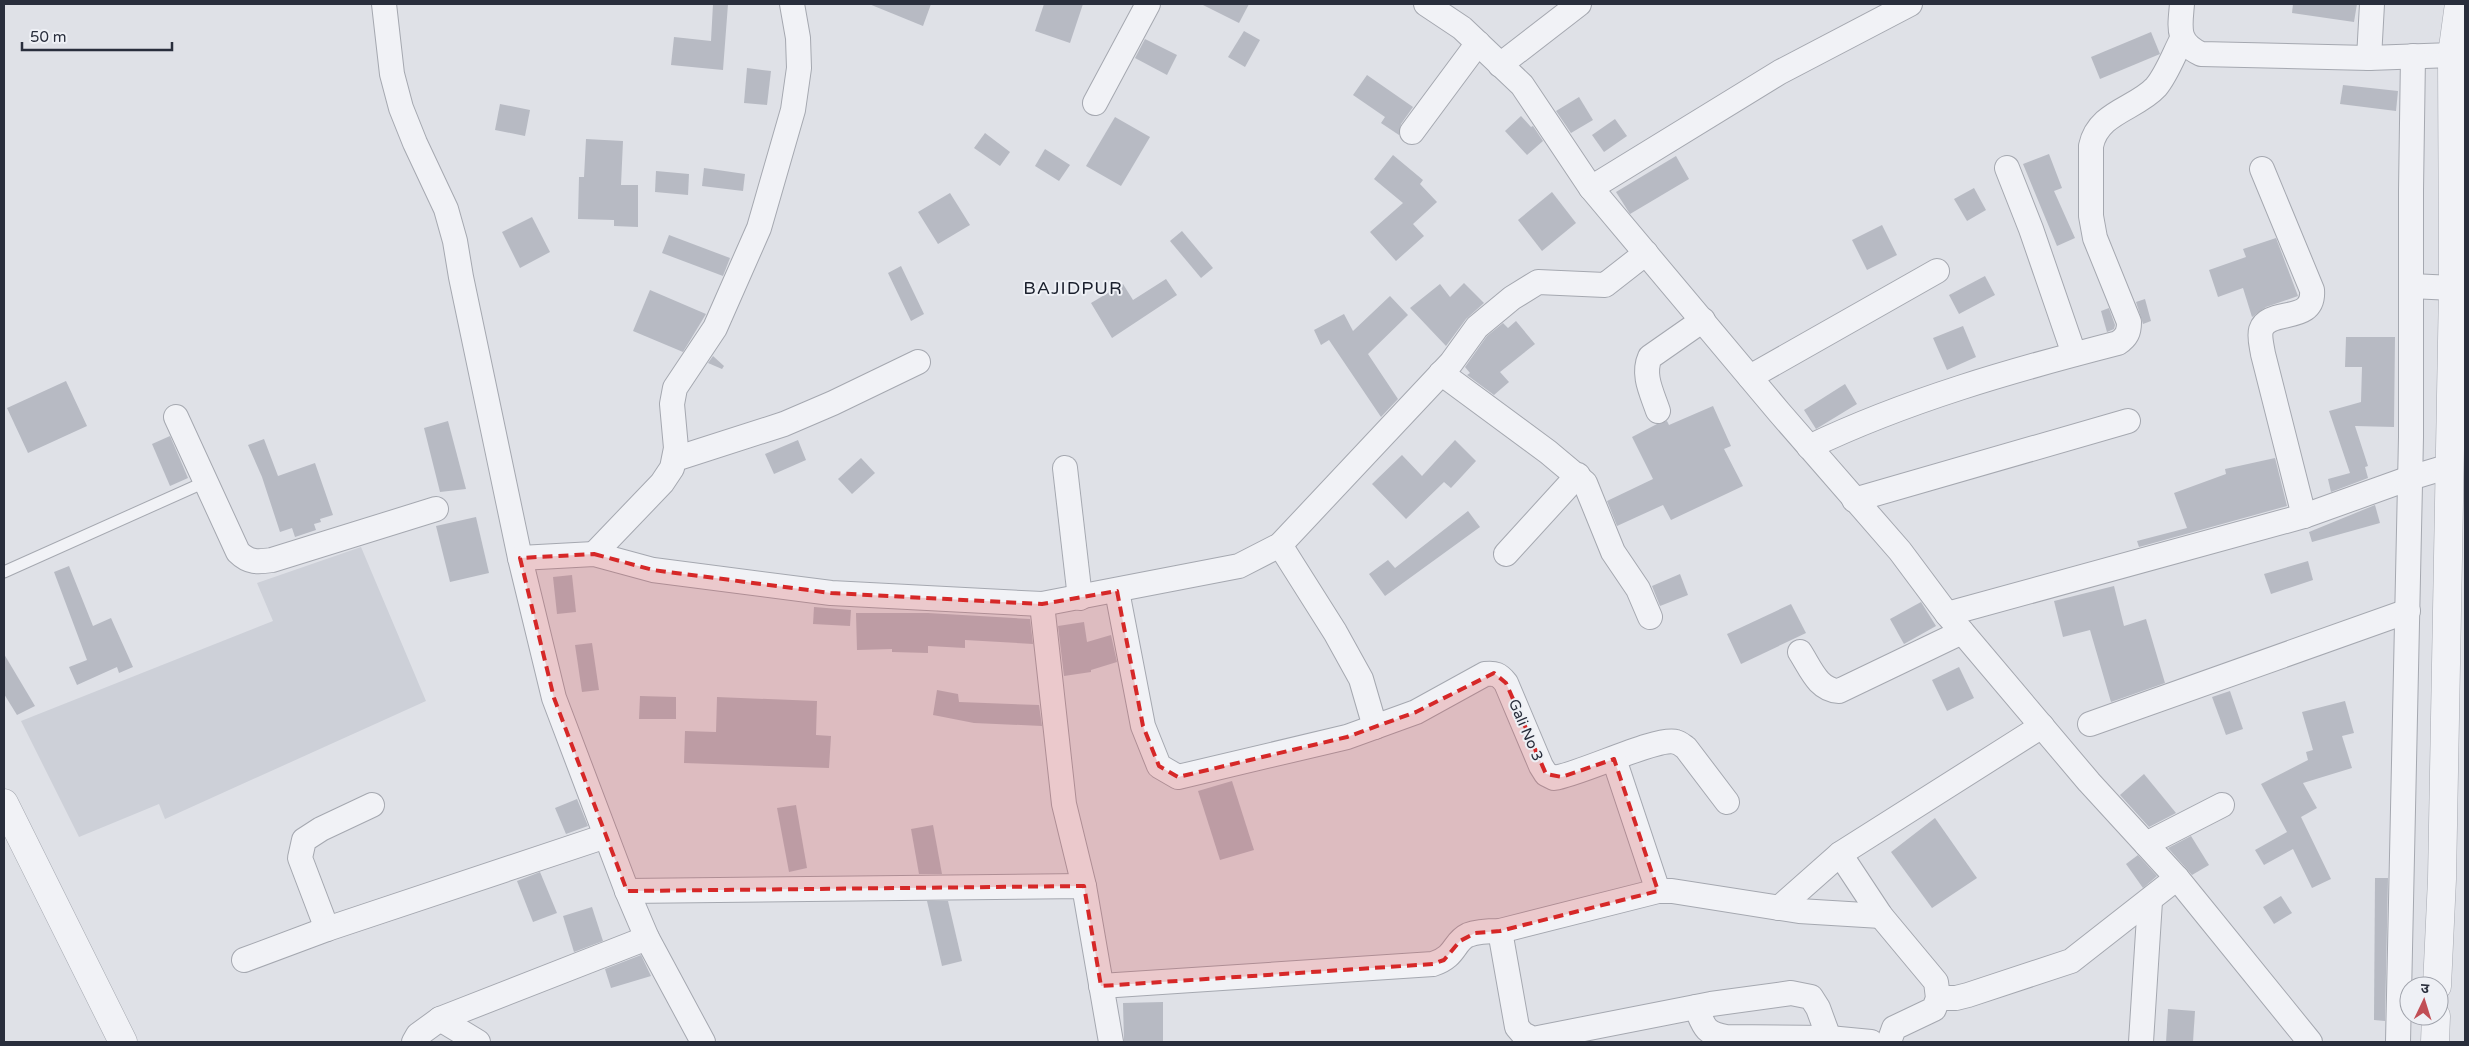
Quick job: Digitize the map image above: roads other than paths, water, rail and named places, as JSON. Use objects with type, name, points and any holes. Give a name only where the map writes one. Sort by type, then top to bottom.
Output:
[{"type":"street","points":[[384,4],[392,74],[402,108],[446,209],[455,241],[462,286],[520,558],[554,698],[627,891],[648,938],[703,1042]]},
{"type":"street","points":[[594,554],[662,483],[675,459],[672,404],[675,388],[715,328],[760,228],[793,110],[799,68],[798,38],[792,4]]},
{"type":"street","points":[[1095,103],[1148,4]]},
{"type":"street","points":[[1426,4],[1462,28],[1522,85],[1591,188],[1854,500],[1900,551],[1962,632],[2042,726],[2177,878],[2310,1042]]},
{"type":"street","points":[[1500,65],[1579,4]]},
{"type":"street","points":[[1591,188],[1780,72],[1910,4]]},
{"type":"street","points":[[1809,447],[1867,420],[2012,370],[2118,343],[2126,338],[2129,331],[2126,312],[2095,238],[2091,204],[2093,136],[2117,111],[2147,95],[2156,86],[2182,39],[2182,4]]},
{"type":"street","points":[[2368,58],[2372,4]]},
{"type":"street","points":[[2437,976],[2442,879],[2450,466],[2459,338],[2453,288],[2452,54],[2459,4]]},
{"type":"street","points":[[2182,39],[2188,48],[2201,54],[2368,58],[2452,54]]},
{"type":"street","points":[[1412,132],[1478,43]]},
{"type":"street","points":[[2398,1042],[2408,612],[2413,56]]},
{"type":"street","points":[[2007,168],[2031,229],[2074,354]]},
{"type":"street","points":[[2262,169],[2312,290],[2313,298],[2309,306],[2301,311],[2266,323],[2261,330],[2263,354],[2304,516]]},
{"type":"street","points":[[520,558],[594,554],[653,570],[830,593],[1042,604],[1239,566],[1280,545],[1441,373],[1477,327],[1512,298],[1531,285],[1547,281],[1590,286],[1605,285],[1646,253]]},
{"type":"street","points":[[1750,376],[1938,271]]},
{"type":"street","points":[[2411,286],[2453,288]]},
{"type":"street","points":[[1658,411],[1646,375],[1646,366],[1650,357],[1703,320]]},
{"type":"street","points":[[675,459],[784,424],[833,403],[918,362]]},
{"type":"street","points":[[1441,373],[1578,475],[1584,482],[1613,552],[1638,589],[1650,617]]},
{"type":"street","points":[[176,417],[238,552],[244,558],[255,562],[272,560],[436,509]]},
{"type":"street","points":[[1854,500],[2128,421]]},
{"type":"street","points":[[1947,614],[2304,516],[2410,478],[2450,466]]},
{"type":"street","points":[[1065,468],[1080,598]]},
{"type":"street","points":[[1506,554],[1578,475]]},
{"type":"street","points":[[1117,591],[1142,726],[1160,766],[1167,772],[1178,777],[1187,776],[1330,742],[1375,727],[1361,679],[1336,632],[1280,545]]},
{"type":"street","points":[[1042,604],[1064,804],[1084,886],[1111,1042]]},
{"type":"street","points":[[2090,724],[2408,612]]},
{"type":"street","points":[[1800,652],[1821,685],[1830,690],[1839,691],[1962,632]]},
{"type":"street","name":"Gali No 3","points":[[1375,727],[1416,712],[1475,679],[1494,673],[1500,676],[1506,683],[1546,774],[1554,778],[1562,777],[1614,760]]},
{"type":"street","points":[[1779,908],[1840,854],[2042,726]]},
{"type":"street","points":[[1658,891],[1614,760],[1655,744],[1677,742],[1686,748],[1727,802]]},
{"type":"street","points":[[4,803],[123,1042]]},
{"type":"street","points":[[327,929],[307,882],[300,858],[304,840],[321,829],[372,805]]},
{"type":"street","points":[[2146,844],[2222,805]]},
{"type":"street","points":[[244,960],[327,929],[606,836]]},
{"type":"street","points":[[1840,854],[1881,916],[1936,982],[1938,998],[1934,1009],[1929,1014],[1894,1028],[1889,1042]]},
{"type":"street","points":[[1938,998],[1956,998],[1968,995],[2070,961],[2177,878]]},
{"type":"street","points":[[627,891],[1084,886]]},
{"type":"street","points":[[1101,986],[1433,964],[1444,960],[1452,954],[1466,935],[1500,931],[1658,891],[1672,891],[1779,908],[1881,916]]},
{"type":"street","points":[[2141,1042],[2150,900]]},
{"type":"street","points":[[1500,931],[1517,1027],[1522,1038],[1533,1039],[1696,1007],[1791,993],[1811,997],[1818,1008],[1829,1038]]},
{"type":"street","points":[[414,1042],[418,1035],[440,1019],[648,938]]},
{"type":"street","points":[[1696,1007],[1705,1029],[1713,1035],[1726,1037],[1829,1038],[1871,1042]]},
{"type":"street","points":[[440,1019],[478,1042]]},
{"type":"street","points":[[2435,1042],[2436,1026]]},
{"type":"lane","points":[[4,572],[205,482]]},
{"type":"district","name":"BAJIDPUR","points":[[1073,288]]}]
